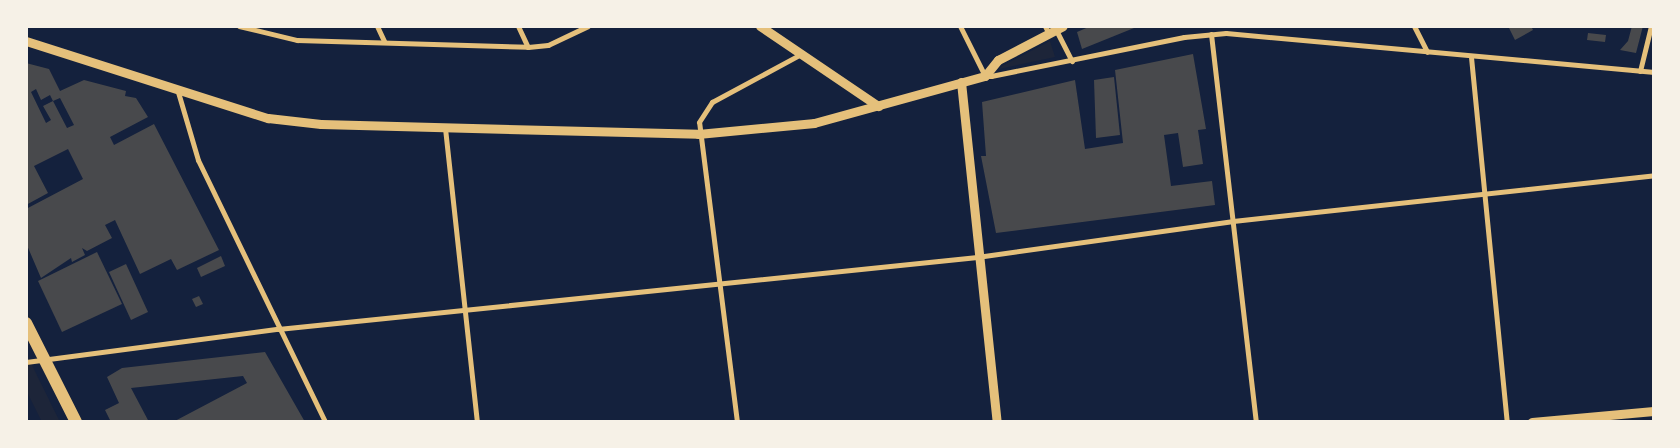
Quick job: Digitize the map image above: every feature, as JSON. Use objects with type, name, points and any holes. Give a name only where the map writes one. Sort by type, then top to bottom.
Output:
[{"type":"main road","points":[[26,323],[76,422]]},
{"type":"street","points":[[239,26],[297,40],[384,40],[528,47],[548,45],[588,26]]},
{"type":"street","points":[[377,26],[384,40]]},
{"type":"street","points":[[518,26],[528,47]]},
{"type":"street","points":[[760,26],[804,53],[878,106]]},
{"type":"street","points":[[960,26],[985,76]]},
{"type":"street","points":[[1414,26],[1427,52]]},
{"type":"street","points":[[1640,71],[1651,26]]},
{"type":"street","points":[[985,76],[998,60],[1053,29],[1072,62]]},
{"type":"street","points":[[1211,34],[1256,422]]},
{"type":"street","points":[[26,41],[178,92],[268,118],[445,128],[698,134],[766,131],[878,106],[985,76],[1003,76],[1211,34],[1654,72]]},
{"type":"street","points":[[737,422],[698,134],[703,111],[712,102],[804,53]]},
{"type":"street","points":[[1471,57],[1487,192],[1507,422]]},
{"type":"street","points":[[961,82],[977,257],[997,422]]},
{"type":"street","points":[[178,92],[198,160],[278,329],[325,422]]},
{"type":"street","points":[[445,128],[477,422]]},
{"type":"street","points":[[26,362],[44,358],[278,329],[464,311],[717,282],[977,257],[1233,221],[1654,175]]},
{"type":"street","points":[[1532,422],[1654,411]]},
{"type":"shaded area","points":[[1050,41],[1055,57],[999,69],[1002,66]]},
{"type":"shaded area","points":[[26,353],[60,422],[42,422],[26,390]]},
{"type":"building","points":[[1091,26],[1139,26],[1082,49],[1077,32]]},
{"type":"building","points":[[1508,26],[1531,26],[1533,30],[1515,40]]},
{"type":"building","points":[[1632,26],[1643,26],[1636,53],[1620,50],[1628,41]]},
{"type":"building","points":[[1588,33],[1606,35],[1605,42],[1587,40]]},
{"type":"building","points":[[1193,54],[1206,129],[1198,130],[1203,164],[1183,167],[1178,133],[1164,135],[1171,186],[1212,181],[1215,205],[996,233],[981,156],[986,156],[982,102],[1075,80],[1085,149],[1123,143],[1115,70]]},
{"type":"building","points":[[26,63],[49,69],[60,91],[84,80],[126,91],[125,96],[136,98],[148,117],[110,137],[114,145],[154,124],[219,250],[177,270],[171,259],[140,274],[115,220],[105,225],[112,238],[87,251],[82,248],[85,255],[72,262],[71,258],[41,278],[26,243],[26,209],[83,179],[68,149],[34,166],[48,193],[26,205]],"holes":[[[36,89],[41,100],[50,95],[53,101],[43,106],[51,120],[46,123],[31,92]],[[60,98],[74,125],[67,128],[53,101]]]},
{"type":"building","points":[[1114,77],[1120,135],[1096,138],[1094,80]]},
{"type":"building","points":[[97,252],[122,304],[62,332],[38,281]]},
{"type":"building","points":[[221,256],[225,266],[201,277],[197,268]]},
{"type":"building","points":[[126,264],[148,312],[131,320],[109,272]]},
{"type":"building","points":[[199,296],[203,304],[196,307],[192,299]]},
{"type":"building","points":[[265,352],[305,422],[173,422],[247,383],[243,376],[131,388],[149,422],[111,422],[105,410],[119,403],[107,377],[122,368]]}]
